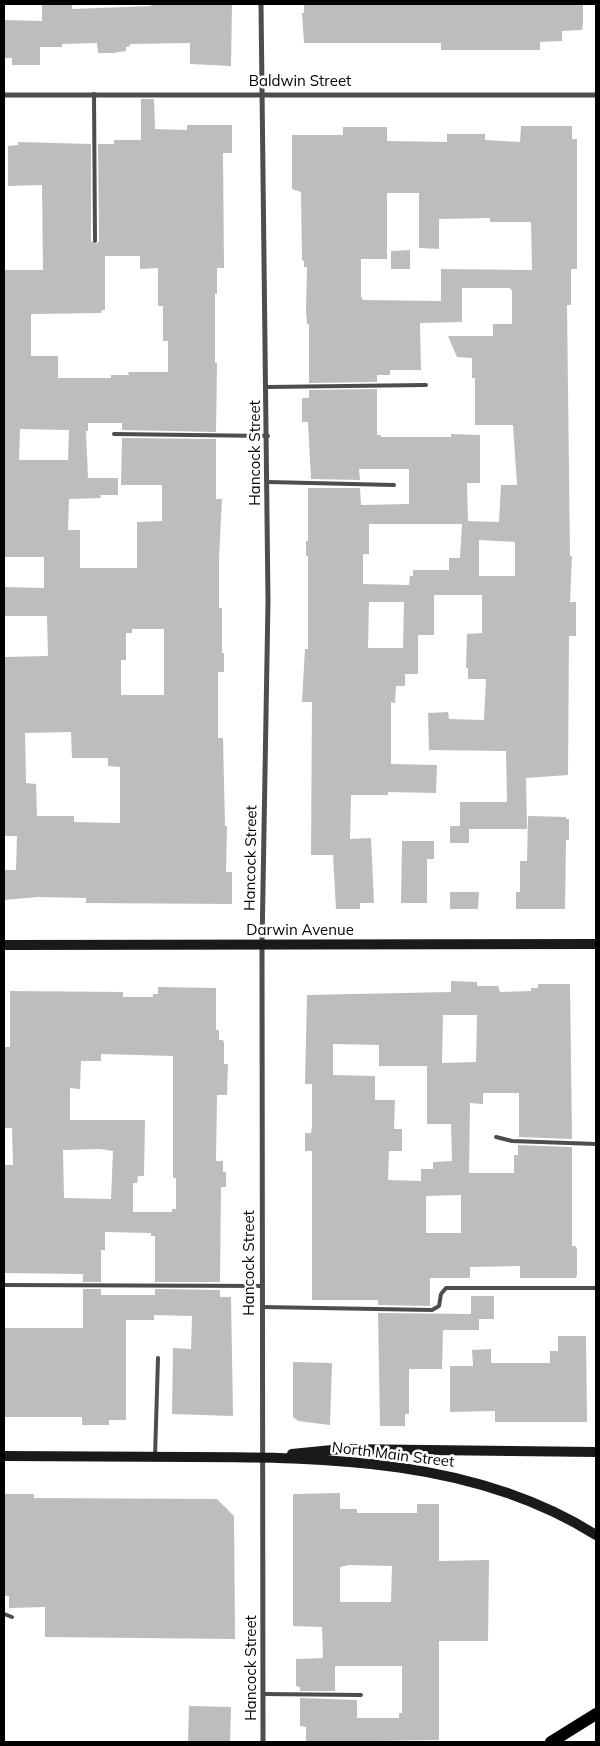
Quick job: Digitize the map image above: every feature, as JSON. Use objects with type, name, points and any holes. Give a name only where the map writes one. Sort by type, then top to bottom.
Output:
[{"type":"main road","name":"Darwin Avenue","points":[[4,945],[596,944]]},
{"type":"main road","name":"North Main Street","points":[[263,1457],[342,1449],[596,1452]]},
{"type":"main road","name":"North Main Street","points":[[4,1456],[263,1457],[416,1470],[465,1480],[509,1492],[546,1507],[596,1536]]},
{"type":"main road","points":[[550,1742],[596,1714]]},
{"type":"street","name":"Hancock Street","points":[[261,4],[268,387],[268,611],[262,945],[263,1742]]},
{"type":"street","name":"Baldwin Street","points":[[4,95],[262,93],[596,94]]},
{"type":"lane","points":[[94,94],[95,240]]},
{"type":"lane","points":[[268,387],[426,385]]},
{"type":"lane","points":[[114,434],[268,436]]},
{"type":"lane","points":[[268,482],[394,485]]},
{"type":"lane","points":[[496,1137],[512,1141],[596,1144]]},
{"type":"lane","points":[[4,1285],[262,1286]]},
{"type":"lane","points":[[262,1307],[432,1310],[440,1306],[441,1294],[446,1288],[596,1288]]},
{"type":"lane","points":[[155,1457],[158,1358]]},
{"type":"lane","points":[[4,1614],[12,1617]]},
{"type":"lane","points":[[264,1694],[361,1695]]},
{"type":"building","points":[[42,4],[72,4],[72,9],[151,6],[151,4],[232,4],[231,66],[190,64],[190,43],[130,44],[130,46],[126,47],[126,51],[113,53],[98,53],[97,43],[62,44],[62,47],[40,47],[40,65],[12,65],[12,58],[4,58],[4,20],[42,21]]},
{"type":"building","points":[[304,4],[583,4],[583,23],[582,30],[562,31],[562,41],[540,42],[540,50],[441,50],[441,43],[304,43],[302,13],[304,13]]},
{"type":"building","points":[[141,99],[154,99],[155,129],[187,130],[187,125],[232,125],[232,153],[223,153],[224,268],[217,268],[217,294],[215,294],[216,432],[122,430],[122,423],[88,423],[88,431],[86,431],[88,478],[118,478],[118,495],[100,495],[101,498],[69,499],[68,530],[80,530],[80,568],[137,568],[137,522],[162,521],[162,485],[121,485],[122,438],[216,439],[216,499],[222,499],[219,608],[222,608],[222,653],[224,653],[224,672],[218,672],[218,738],[223,738],[225,826],[227,826],[226,872],[232,872],[232,904],[86,903],[86,898],[38,897],[4,900],[4,870],[16,870],[17,836],[4,836],[4,657],[48,656],[47,616],[4,616],[4,587],[44,588],[44,557],[4,557],[4,270],[43,270],[42,185],[8,186],[8,146],[18,145],[18,142],[91,144],[91,241],[96,244],[99,241],[98,144],[114,144],[114,140],[141,140]],"holes":[[[105,256],[140,256],[140,269],[158,268],[158,306],[163,306],[163,341],[168,341],[168,372],[128,372],[129,375],[111,375],[111,378],[58,378],[58,356],[31,356],[31,314],[101,313],[102,310],[105,310]],[[20,429],[69,430],[68,460],[19,460]],[[132,629],[164,629],[164,695],[121,695],[121,660],[126,660],[126,633],[132,633]],[[71,732],[72,758],[108,758],[108,766],[120,767],[120,823],[74,822],[74,816],[37,816],[36,784],[26,783],[25,733]]]},
{"type":"building","points":[[521,126],[572,126],[572,139],[577,139],[577,269],[571,269],[571,305],[567,305],[570,556],[572,556],[570,602],[576,602],[576,636],[569,636],[568,775],[526,778],[527,829],[469,829],[469,843],[450,843],[450,826],[460,826],[460,802],[507,802],[506,751],[429,750],[428,713],[448,712],[449,719],[484,720],[486,679],[468,679],[468,668],[466,668],[467,634],[482,633],[482,595],[434,595],[434,635],[418,635],[418,674],[405,674],[405,686],[396,686],[395,703],[391,702],[391,764],[437,765],[436,793],[388,792],[388,795],[351,795],[350,839],[371,838],[374,903],[360,903],[360,909],[336,909],[333,855],[311,855],[312,702],[302,702],[305,649],[308,649],[308,556],[306,556],[306,541],[308,541],[308,488],[360,488],[361,505],[409,504],[409,469],[359,469],[360,480],[311,479],[308,422],[302,422],[302,398],[309,398],[309,390],[377,389],[377,435],[381,435],[381,437],[451,437],[451,434],[480,435],[480,483],[467,483],[468,521],[499,522],[501,485],[517,485],[513,425],[475,425],[475,378],[472,378],[472,358],[457,357],[448,336],[493,336],[493,324],[512,324],[512,291],[510,288],[462,288],[462,322],[420,323],[421,370],[390,370],[390,375],[377,375],[377,382],[309,383],[309,324],[307,324],[306,310],[307,267],[304,267],[304,261],[302,260],[301,192],[292,189],[292,135],[343,135],[343,127],[387,127],[387,141],[447,142],[447,134],[485,134],[485,140],[520,142]],"holes":[[[387,193],[419,193],[419,248],[439,249],[439,219],[490,218],[490,222],[531,222],[532,270],[441,269],[441,301],[363,300],[361,297],[361,259],[387,259]],[[369,524],[462,524],[460,558],[449,558],[449,570],[413,570],[413,576],[410,576],[409,585],[363,584],[363,554],[369,554]],[[479,540],[515,542],[515,576],[479,576]],[[369,602],[404,602],[403,648],[368,648]]]},
{"type":"building","points":[[410,250],[410,269],[391,269],[391,251]]},
{"type":"building","points":[[528,816],[566,817],[566,819],[569,819],[569,840],[566,840],[565,909],[516,909],[516,892],[520,892],[520,861],[527,861]]},
{"type":"building","points":[[402,841],[434,841],[434,859],[427,859],[427,903],[401,903]]},
{"type":"building","points":[[450,892],[479,892],[478,909],[450,909]]},
{"type":"building","points":[[451,981],[477,982],[477,986],[498,986],[500,992],[531,991],[531,988],[538,988],[538,984],[570,984],[572,1139],[519,1137],[519,1093],[483,1093],[483,1104],[470,1103],[469,1173],[514,1173],[514,1155],[518,1155],[518,1145],[572,1147],[572,1246],[576,1246],[577,1250],[576,1278],[520,1278],[520,1266],[470,1267],[470,1278],[430,1278],[430,1306],[378,1305],[378,1300],[312,1300],[312,1151],[305,1151],[305,1133],[311,1133],[312,1126],[312,1084],[305,1084],[307,995],[451,992]],"holes":[[[443,1015],[477,1015],[476,1062],[442,1063]],[[333,1044],[379,1045],[379,1066],[427,1066],[427,1124],[451,1124],[452,1161],[433,1162],[433,1169],[421,1169],[421,1181],[388,1180],[389,1151],[402,1151],[402,1129],[394,1129],[395,1100],[375,1100],[375,1076],[333,1075]],[[461,1195],[461,1233],[426,1233],[426,1196]]]},
{"type":"building","points":[[158,987],[216,988],[216,1030],[219,1030],[219,1040],[223,1040],[224,1043],[224,1064],[228,1064],[227,1095],[217,1095],[216,1161],[223,1161],[223,1172],[226,1172],[226,1187],[221,1187],[220,1282],[155,1282],[155,1236],[151,1236],[151,1233],[105,1232],[105,1250],[101,1250],[101,1282],[83,1282],[83,1274],[4,1273],[4,1165],[13,1165],[12,1128],[4,1128],[4,1047],[10,1047],[10,991],[123,992],[123,997],[153,997],[153,994],[158,994]],"holes":[[[101,1054],[173,1056],[173,1178],[176,1178],[176,1209],[172,1209],[172,1212],[133,1212],[133,1183],[137,1183],[138,1176],[144,1176],[145,1120],[70,1120],[70,1088],[80,1089],[81,1061],[101,1061]],[[100,1149],[113,1151],[111,1199],[64,1198],[63,1150]]]},
{"type":"building","points":[[83,1289],[101,1289],[101,1295],[155,1295],[155,1289],[220,1290],[220,1297],[231,1297],[233,1416],[172,1414],[173,1348],[191,1349],[192,1316],[154,1315],[154,1320],[126,1320],[126,1420],[109,1420],[109,1425],[82,1425],[82,1417],[4,1417],[4,1328],[83,1328]]},
{"type":"building","points":[[471,1296],[494,1296],[494,1319],[479,1319],[479,1330],[443,1330],[442,1369],[409,1369],[409,1414],[405,1414],[405,1426],[380,1426],[378,1313],[471,1314]]},
{"type":"building","points":[[558,1336],[586,1336],[587,1422],[495,1422],[495,1411],[450,1412],[450,1366],[473,1366],[472,1350],[491,1349],[491,1363],[550,1363],[550,1351],[558,1351]]},
{"type":"building","points":[[293,1362],[332,1363],[330,1425],[298,1421],[293,1417]]},
{"type":"building","points":[[340,1493],[340,1509],[357,1509],[357,1513],[417,1513],[417,1504],[439,1504],[439,1561],[489,1560],[488,1641],[439,1641],[439,1740],[306,1742],[306,1727],[300,1726],[300,1698],[357,1700],[357,1718],[399,1718],[399,1713],[402,1713],[402,1666],[335,1666],[335,1691],[300,1691],[300,1687],[296,1686],[296,1659],[323,1658],[322,1627],[293,1626],[293,1494]],"holes":[[[349,1565],[392,1566],[391,1602],[340,1602],[340,1567]]]},
{"type":"building","points":[[4,1494],[34,1494],[34,1498],[217,1499],[234,1516],[235,1639],[45,1637],[45,1607],[9,1608],[9,1596],[4,1596]]},
{"type":"building","points":[[189,1706],[231,1707],[230,1742],[188,1742]]}]
